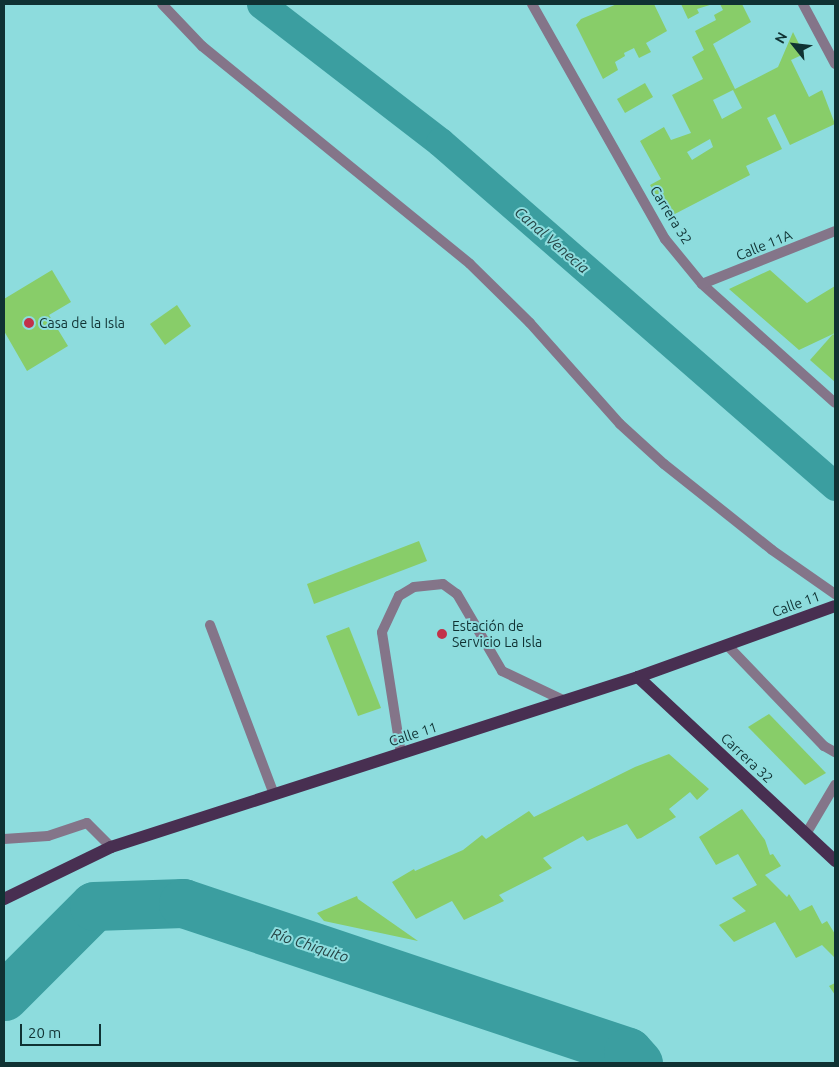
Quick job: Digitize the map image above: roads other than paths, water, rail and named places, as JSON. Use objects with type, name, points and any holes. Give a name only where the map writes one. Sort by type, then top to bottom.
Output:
[{"type":"main road","name":"Calle 11","points":[[4,899],[111,847],[638,677],[834,608]]},
{"type":"main road","name":"Carrera 32","points":[[638,677],[835,861]]},
{"type":"street","points":[[162,4],[202,46],[470,264],[530,323],[620,424],[664,464],[772,550],[835,594]]},
{"type":"street","name":"Carrera 32","points":[[532,4],[665,239],[702,284],[835,403]]},
{"type":"street","points":[[803,4],[835,64]]},
{"type":"street","name":"Calle 11A","points":[[702,284],[835,231]]},
{"type":"street","points":[[401,754],[382,632],[387,616],[399,596],[414,586],[443,584],[457,594],[502,671],[565,701]]},
{"type":"street","points":[[210,625],[274,794]]},
{"type":"street","points":[[727,645],[824,746],[835,752]]},
{"type":"street","points":[[806,834],[835,786]]},
{"type":"street","points":[[4,839],[48,836],[87,823],[111,847]]},
{"type":"waterway","name":"Canal Venecia","points":[[261,4],[440,142],[835,486]]},
{"type":"waterway","name":"Río Chiquito","points":[[4,996],[94,906],[183,903],[628,1052],[638,1063]]},
{"type":"place","name":"Casa de la Isla","points":[[29,323]]},
{"type":"place","name":"Estación de Servicio La Isla","points":[[442,634]]}]
